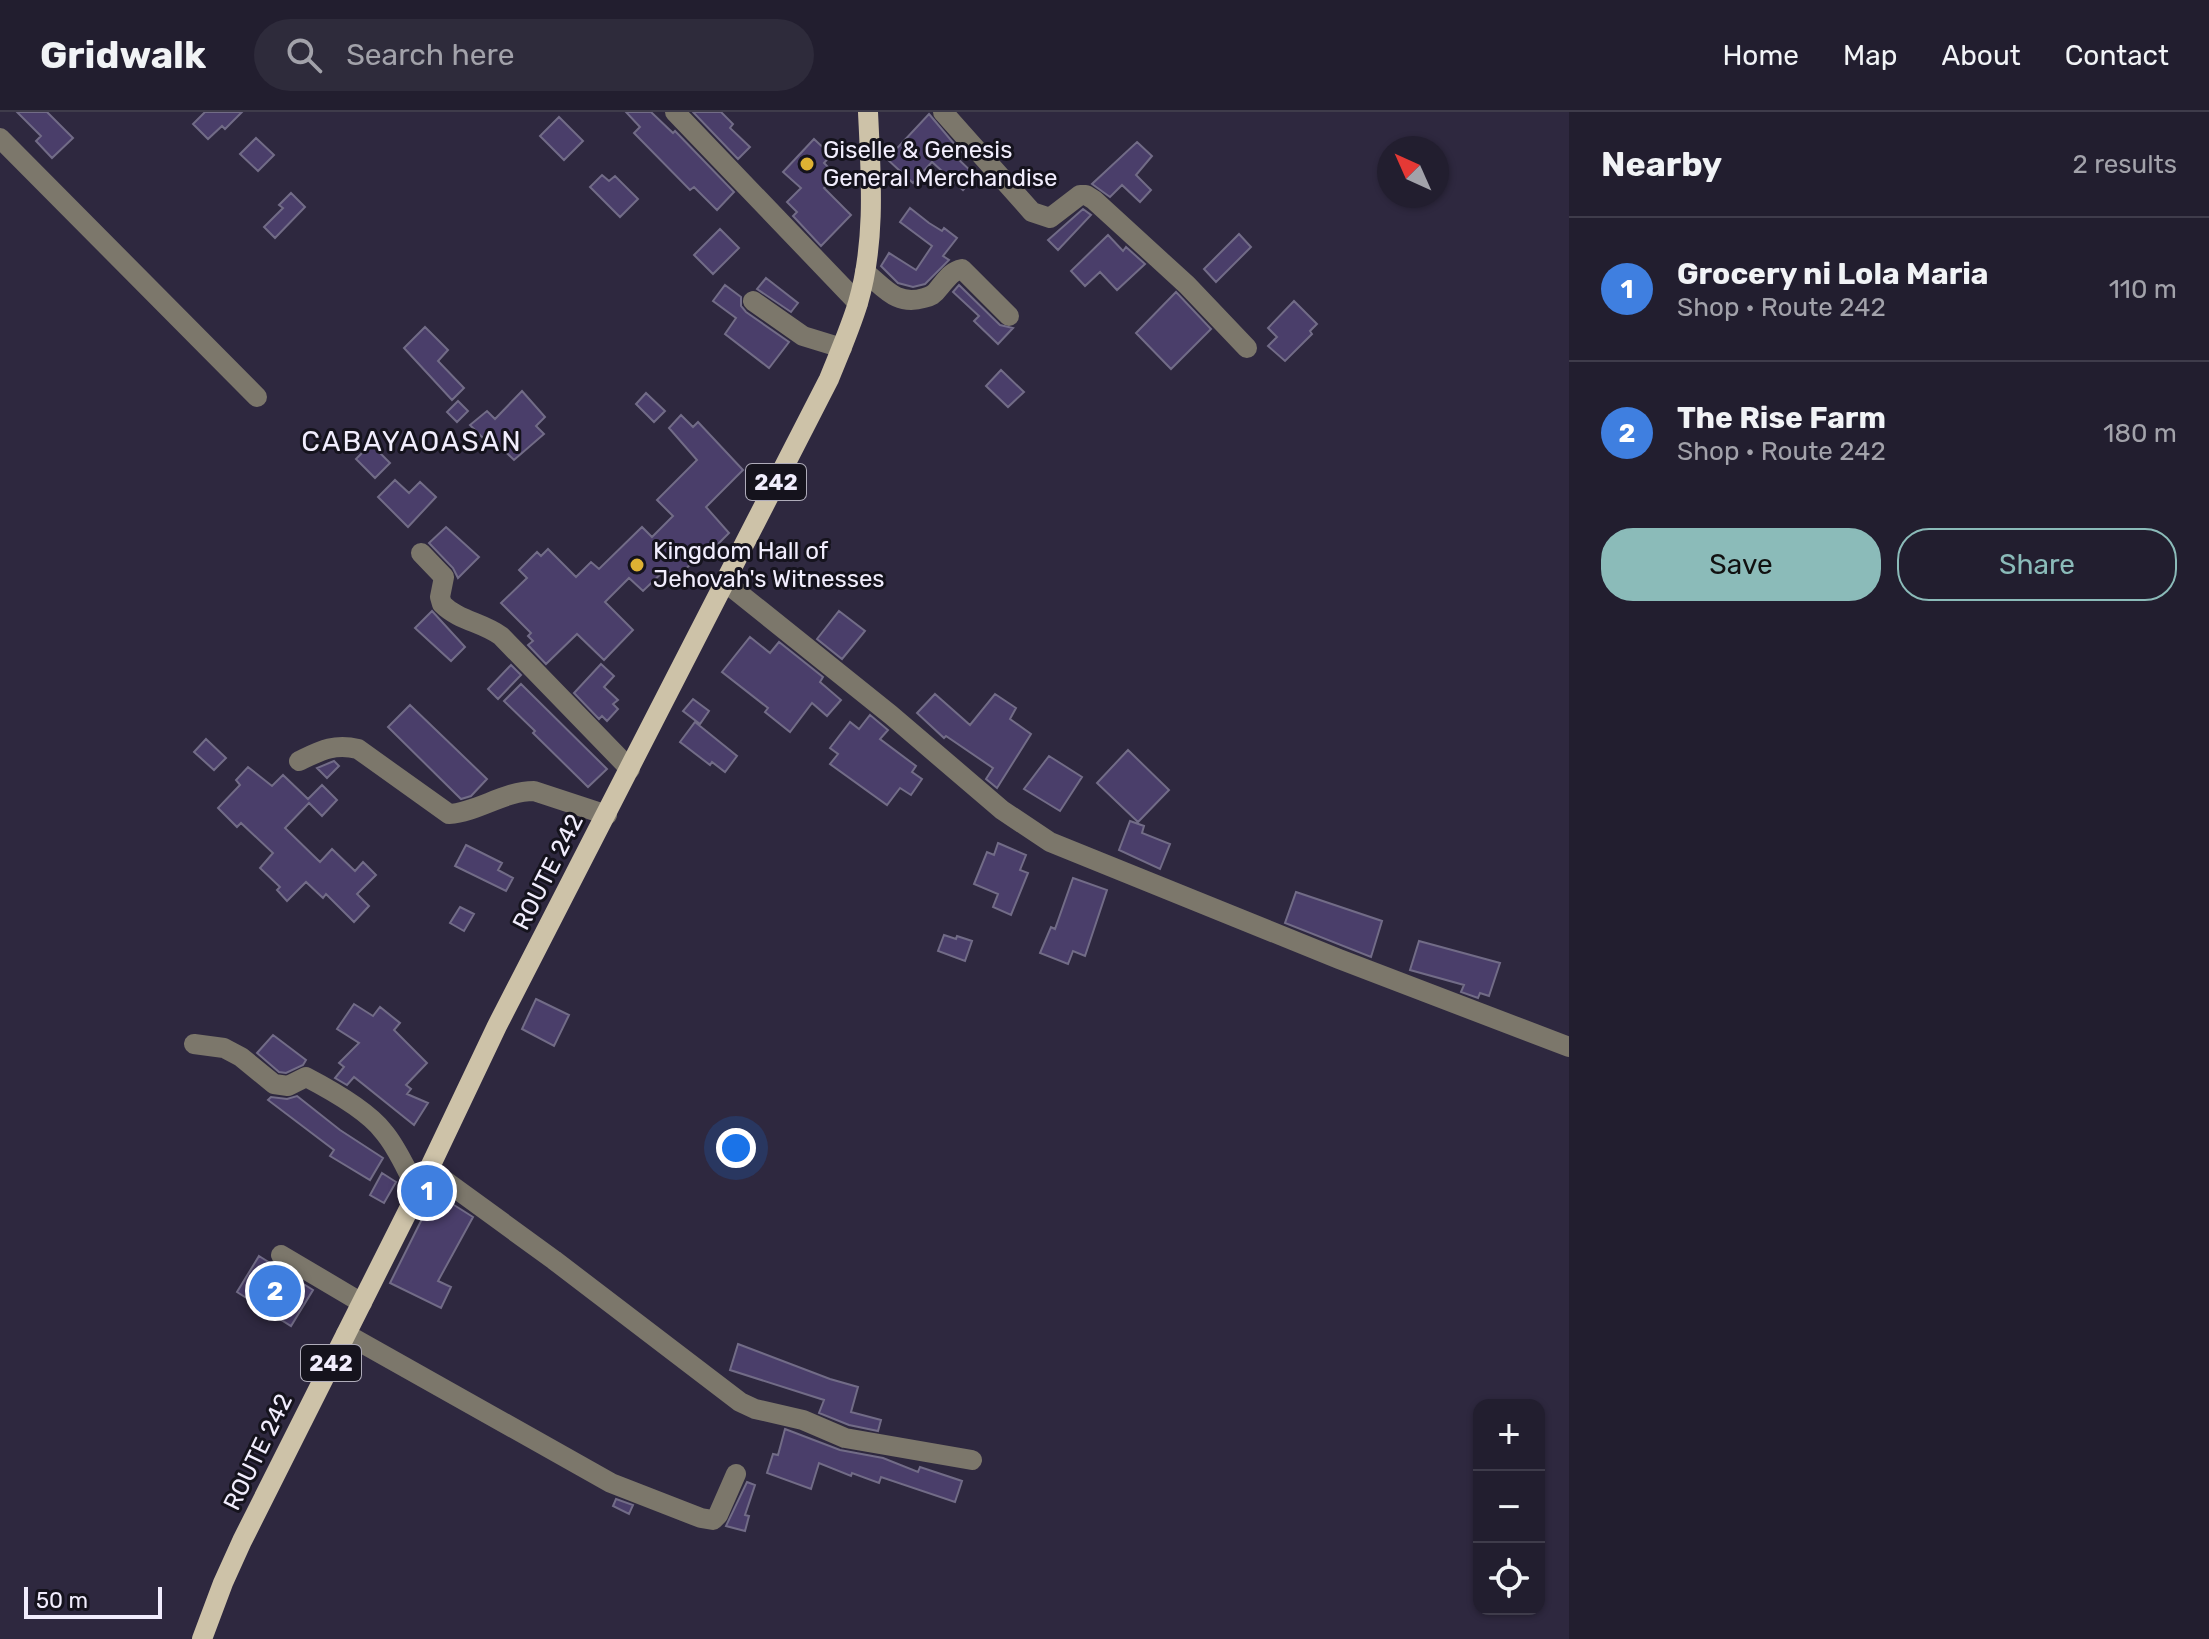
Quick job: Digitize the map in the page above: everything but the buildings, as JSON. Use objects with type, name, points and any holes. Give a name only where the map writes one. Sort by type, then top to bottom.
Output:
[{"type":"main road","name":"ROUTE 242","points":[[202,1639],[242,1541],[429,1169],[497,1026],[829,379],[858,303],[865,272],[871,197],[868,112]]},
{"type":"street","points":[[675,112],[858,303]]},
{"type":"street","points":[[943,112],[1032,212],[1050,218],[1080,195],[1086,195],[1187,285],[1247,348]]},
{"type":"street","points":[[0,138],[257,397]]},
{"type":"street","points":[[865,272],[901,301],[909,302],[934,295],[955,270],[962,269],[1009,316]]},
{"type":"street","points":[[753,301],[803,336],[842,348]]},
{"type":"street","points":[[421,553],[444,577],[440,597],[442,604],[462,620],[491,628],[501,636],[630,769]]},
{"type":"street","points":[[725,582],[891,715],[1002,810],[1050,842],[1324,953],[1569,1047]]},
{"type":"street","points":[[299,761],[329,747],[345,746],[358,749],[449,814],[522,791],[534,791],[603,822]]},
{"type":"street","points":[[194,1044],[224,1048],[241,1057],[274,1084],[288,1086],[306,1077],[325,1087],[377,1124],[418,1191]]},
{"type":"street","points":[[429,1169],[740,1402],[755,1409],[803,1420],[845,1438],[972,1460]]},
{"type":"street","points":[[281,1255],[362,1303]]},
{"type":"street","points":[[346,1334],[611,1483],[701,1518],[713,1520],[718,1515],[736,1474]]},
{"type":"place","name":"Giselle & Genesis General Merchandise","points":[[807,164]]},
{"type":"place","name":"Kingdom Hall of Jehovah's Witnesses","points":[[637,565]]},
{"type":"place","name":"Grocery ni Lola Maria","points":[[427,1191]]},
{"type":"place","name":"The Rise Farm","points":[[275,1291]]},
{"type":"district","name":"CABAYAOASAN","points":[[412,441]]}]
